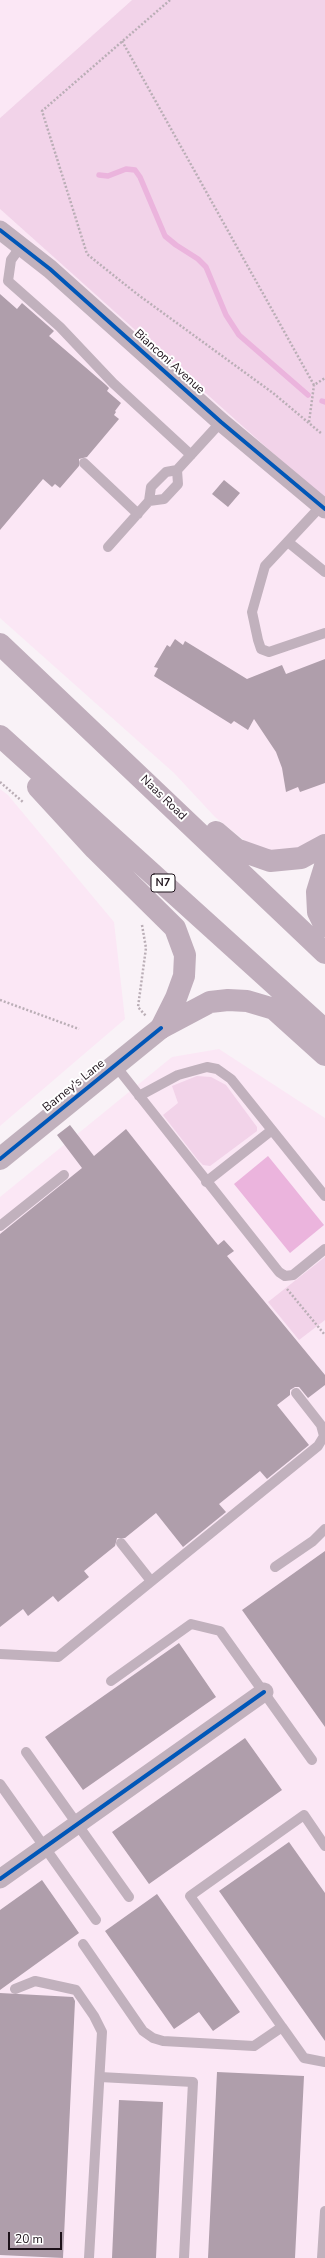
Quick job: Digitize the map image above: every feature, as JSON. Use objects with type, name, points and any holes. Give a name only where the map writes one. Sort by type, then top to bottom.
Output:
[{"type":"highway","name":"Naas Road","points":[[0,644],[108,745],[325,953]]},
{"type":"highway","name":"N7","points":[[0,736],[325,1030]]},
{"type":"highway","points":[[108,745],[158,780],[236,849],[270,861],[301,858],[325,845]]},
{"type":"highway","name":"N7","points":[[0,747],[95,849],[175,928],[185,955],[184,976],[176,998],[159,1029]]},
{"type":"highway","points":[[325,866],[316,892],[318,912],[325,926]]},
{"type":"highway","points":[[159,1029],[210,1002],[228,1000],[247,1001],[274,1008],[325,1055]]},
{"type":"street","name":"Bianconi Avenue","points":[[0,230],[56,274],[221,422],[323,507]]},
{"type":"street","name":"Barney's Lane","points":[[0,1159],[159,1029]]},
{"type":"street","points":[[0,1879],[264,1692]]},
{"type":"lane","points":[[22,246],[11,260],[8,281],[60,327],[113,384],[191,454]]},
{"type":"lane","points":[[108,547],[149,501],[152,487],[166,472],[177,470],[221,422]]},
{"type":"lane","points":[[84,463],[138,514]]},
{"type":"lane","points":[[149,501],[164,499],[178,484],[177,470]]},
{"type":"lane","points":[[323,507],[265,566],[252,612],[261,649],[269,652],[325,633]]},
{"type":"lane","points":[[288,542],[325,572]]},
{"type":"lane","points":[[115,1065],[206,1182],[279,1272],[285,1276],[293,1275],[325,1249]]},
{"type":"lane","points":[[139,1096],[178,1075],[207,1067],[217,1069],[231,1079],[325,1196]]},
{"type":"lane","points":[[206,1182],[272,1130]]},
{"type":"lane","points":[[0,1226],[64,1175]]},
{"type":"lane","points":[[0,1654],[58,1657],[318,1446],[324,1436],[322,1425],[296,1393]]},
{"type":"lane","points":[[275,1567],[313,1541],[325,1529]]},
{"type":"lane","points":[[121,1544],[151,1581]]},
{"type":"lane","points":[[111,1681],[191,1624],[220,1631],[312,1760]]},
{"type":"lane","points":[[26,1752],[129,1897]]},
{"type":"lane","points":[[0,1784],[96,1920]]},
{"type":"lane","points":[[325,1846],[304,1815],[190,1896],[304,2058],[325,2062]]},
{"type":"lane","points":[[83,1944],[143,2031],[153,2038],[163,2041],[254,2046],[282,2027]]},
{"type":"lane","points":[[15,1990],[35,1981],[76,1990],[94,2016],[102,2032],[89,2258]]},
{"type":"lane","points":[[100,2078],[193,2082],[184,2258]]},
{"type":"lane","points":[[322,2258],[325,2211]]},
{"type":"path","points":[[170,0],[42,111],[87,254],[136,294],[273,392],[322,434]]},
{"type":"path","points":[[122,41],[314,385],[308,422]]},
{"type":"path","points":[[314,385],[325,378]]},
{"type":"path","points":[[0,782],[27,805]]},
{"type":"path","points":[[142,919],[146,948],[138,1007],[159,1029]]},
{"type":"path","points":[[0,1000],[79,1029]]},
{"type":"path","points":[[285,1276],[286,1288],[325,1335]]},
{"type":"shaded area","points":[[0,0],[132,0],[0,118]]},
{"type":"shaded area","points":[[132,0],[325,0],[325,500],[0,209],[0,118]]},
{"type":"shaded area","points":[[0,209],[325,500],[325,837],[270,861],[215,817],[174,773],[0,618]]},
{"type":"shaded area","points":[[0,789],[8,795],[114,922],[125,1019],[0,1126]]},
{"type":"shaded area","points":[[219,1049],[325,1118],[325,2258],[0,2258],[0,1197],[172,1057]]},
{"type":"shaded area","points":[[197,1076],[211,1077],[226,1085],[257,1127],[257,1131],[210,1166],[203,1165],[198,1160],[163,1115],[178,1103],[172,1086]]},
{"type":"shaded area","points":[[268,1156],[324,1225],[290,1253],[234,1184]]},
{"type":"shaded area","points":[[325,1257],[325,1320],[299,1340],[268,1302]]},
{"type":"building","points":[[0,294],[17,309],[22,303],[54,331],[49,336],[106,385],[109,388],[107,391],[121,403],[114,415],[119,419],[87,457],[79,459],[79,466],[60,488],[55,484],[52,487],[43,479],[0,530]]},
{"type":"building","points":[[224,480],[240,493],[228,507],[212,494]]},
{"type":"building","points":[[175,639],[183,645],[185,641],[247,679],[282,665],[286,674],[325,659],[325,783],[300,792],[298,787],[286,792],[282,768],[276,752],[254,719],[248,730],[234,721],[231,724],[154,676],[158,668],[154,667],[167,645],[170,647]]},
{"type":"building","points":[[70,1125],[94,1156],[126,1129],[218,1245],[224,1240],[234,1251],[227,1256],[325,1375],[325,1385],[308,1398],[299,1387],[295,1387],[290,1390],[290,1395],[277,1405],[309,1445],[267,1479],[260,1471],[219,1504],[226,1512],[183,1547],[156,1513],[125,1538],[117,1538],[115,1546],[84,1571],[89,1577],[58,1602],[53,1596],[28,1616],[23,1609],[0,1627],[0,1234],[82,1168],[57,1135]]},
{"type":"building","points":[[325,1551],[325,1727],[242,1610]]},
{"type":"building","points":[[179,1643],[216,1697],[83,1790],[45,1737]]},
{"type":"building","points":[[245,1738],[282,1790],[149,1884],[112,1832]]},
{"type":"building","points":[[289,1842],[325,1893],[325,2041],[219,1891]]},
{"type":"building","points":[[42,1880],[79,1933],[0,1990],[0,1910]]},
{"type":"building","points":[[157,1894],[240,2012],[213,2031],[199,2012],[174,2029],[105,1931]]},
{"type":"building","points":[[0,1993],[73,1997],[75,2001],[63,2258],[0,2255]]},
{"type":"building","points":[[217,2072],[304,2076],[295,2258],[208,2258]]},
{"type":"building","points":[[119,2100],[163,2102],[156,2258],[112,2258]]},
{"type":"waterway","points":[[99,175],[108,176],[126,169],[135,170],[140,177],[165,236],[198,259],[206,267],[226,315],[239,335],[308,395]]},
{"type":"cycle path","points":[[0,230],[50,269],[221,422],[325,509]]},
{"type":"cycle path","points":[[0,1159],[161,1028]]},
{"type":"cycle path","points":[[0,1879],[264,1692]]}]
